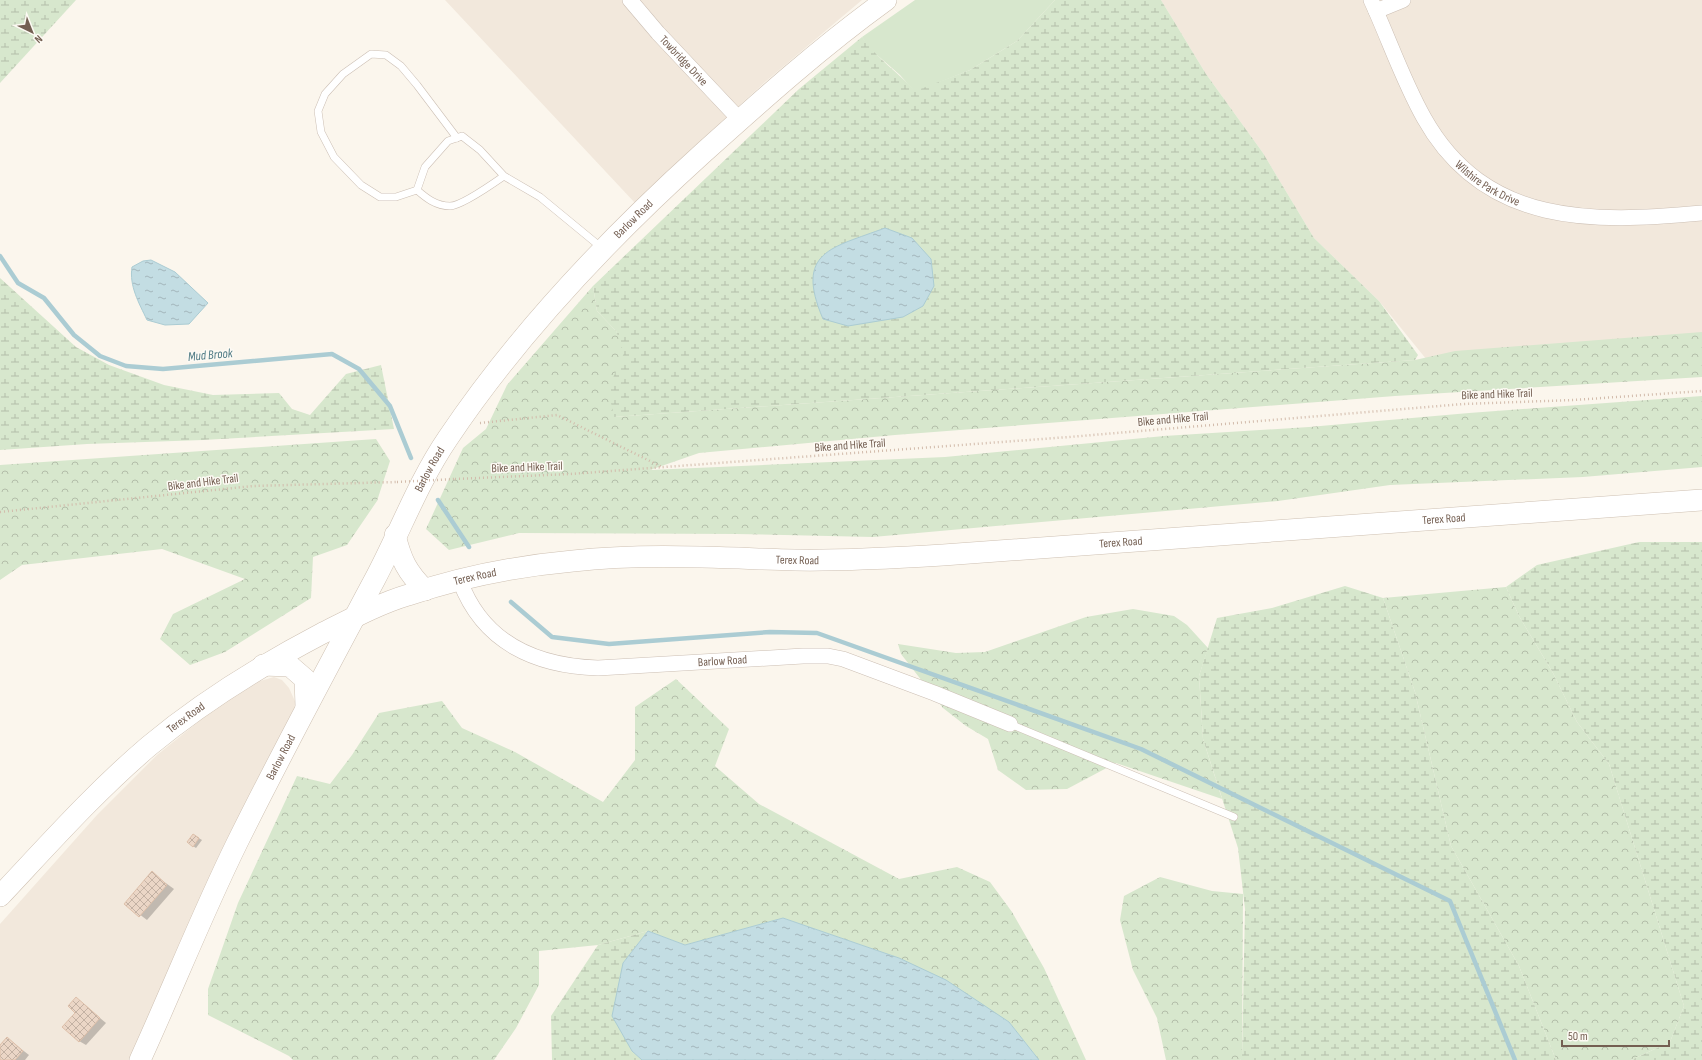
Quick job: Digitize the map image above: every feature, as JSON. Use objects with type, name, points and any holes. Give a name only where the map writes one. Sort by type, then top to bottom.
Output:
[{"type":"main road","name":"Barlow Road","points":[[140,1060],[238,842],[306,706],[377,575],[423,478],[457,424],[479,393],[533,326],[656,196],[739,120],[827,45],[886,0]]},
{"type":"main road","name":"Terex Road","points":[[0,896],[79,812],[148,747],[196,708],[264,665],[354,617],[407,595],[506,570],[574,560],[638,557],[850,560],[943,555],[1702,500]]},
{"type":"main road","points":[[395,535],[400,556],[410,575],[424,590]]},
{"type":"main road","points":[[264,665],[290,666],[305,679],[306,706]]},
{"type":"street","name":"Towbridge Drive","points":[[631,0],[668,44],[739,120]]},
{"type":"street","points":[[1373,5],[1403,0]]},
{"type":"street","name":"Wilshire Park Drive","points":[[1373,5],[1424,119],[1455,160],[1479,180],[1496,191],[1525,204],[1554,213],[1583,218],[1603,219],[1663,217],[1702,213]]},
{"type":"street","name":"Barlow Road","points":[[460,581],[470,602],[488,626],[500,638],[526,654],[549,662],[574,667],[598,668],[761,658],[828,656],[843,659],[927,690],[1010,724]]},
{"type":"lane","points":[[457,138],[401,66],[386,55],[371,54],[343,74],[325,94],[318,111],[321,132],[334,157],[360,185],[380,197],[396,197],[416,190],[425,167],[448,141],[457,138],[462,136],[480,150],[504,176],[540,197],[604,250]]},
{"type":"lane","points":[[416,190],[429,200],[450,206],[473,196],[504,176]]},
{"type":"lane","points":[[1010,724],[1234,817]]},
{"type":"path","name":"Bike and Hike Trail","points":[[0,512],[253,486],[397,482],[454,478],[570,474],[1077,437],[1463,404],[1574,400],[1702,391]]},
{"type":"path","points":[[457,424],[557,415],[662,467]]},
{"type":"shaded area","points":[[445,0],[862,0],[765,82],[689,151],[635,203]]},
{"type":"shaded area","points":[[1161,0],[1702,0],[1702,349],[1431,365],[1379,301],[1314,238],[1263,153],[1206,74]]},
{"type":"shaded area","points":[[274,677],[282,680],[289,688],[298,708],[131,1060],[0,1060],[0,924],[97,815],[157,755],[223,702],[253,683]]},
{"type":"green space","points":[[0,0],[76,0],[0,83]]},
{"type":"green space","points":[[915,0],[1055,0],[1017,41],[970,70],[915,92],[900,75],[869,48],[862,37]]},
{"type":"green space","points":[[1055,0],[1161,0],[1206,74],[1263,153],[1314,238],[1379,301],[1418,355],[1415,360],[614,417],[608,389],[624,353],[616,331],[597,311],[593,286],[799,89],[862,37],[874,52],[915,91],[970,70],[1017,41]]},
{"type":"green space","points":[[0,278],[76,347],[109,365],[164,385],[213,395],[279,393],[292,409],[310,415],[346,374],[381,365],[394,429],[203,440],[87,444],[0,450]]},
{"type":"green space","points":[[593,286],[597,311],[616,331],[626,352],[614,417],[1415,360],[1455,351],[1702,332],[1702,377],[1395,396],[895,435],[699,453],[650,470],[945,457],[1164,436],[1309,427],[1469,413],[1702,396],[1702,467],[1583,477],[1390,485],[1278,501],[873,537],[736,534],[519,533],[449,550],[426,529],[463,448],[486,429],[507,385]]},
{"type":"green space","points":[[376,439],[390,461],[377,501],[347,545],[313,557],[311,598],[225,652],[190,665],[160,639],[173,614],[245,579],[162,549],[22,565],[0,580],[0,465]]},
{"type":"green space","points":[[1639,542],[1702,542],[1702,1060],[1631,1060],[1670,1042],[1684,1006],[1609,764],[1577,722],[1553,673],[1519,616],[1506,587],[1537,565]]},
{"type":"green space","points":[[1345,586],[1383,598],[1415,692],[1451,846],[1519,966],[1556,1060],[1240,1060],[1242,1057],[1245,909],[1238,848],[1203,739],[1199,676],[1217,618],[1272,608]]},
{"type":"green space","points":[[1506,587],[1519,616],[1553,673],[1577,722],[1609,764],[1684,1006],[1670,1042],[1631,1060],[1556,1060],[1519,966],[1451,846],[1415,692],[1383,598]]},
{"type":"green space","points":[[1133,609],[1174,616],[1187,625],[1208,648],[1199,676],[1203,739],[1222,799],[1116,763],[1067,789],[1026,790],[998,770],[988,739],[966,726],[943,708],[901,654],[898,644],[956,653],[985,652],[1086,617]]},
{"type":"green space","points":[[676,679],[729,729],[715,766],[759,804],[899,879],[957,867],[990,882],[1012,912],[1044,968],[1086,1060],[1039,1060],[1009,1022],[899,958],[783,918],[685,945],[648,931],[598,945],[539,951],[539,985],[516,1028],[494,1060],[293,1060],[289,1056],[208,1015],[208,989],[238,903],[297,776],[330,784],[352,755],[379,713],[442,701],[462,728],[515,752],[603,802],[635,760],[635,707]]},
{"type":"green space","points":[[1160,877],[1212,891],[1243,894],[1242,1058],[1240,1060],[1166,1060],[1157,1018],[1133,970],[1120,920],[1124,896]]},
{"type":"green space","points":[[648,931],[623,963],[632,1051],[642,1060],[552,1060],[551,1016],[598,945]]},
{"type":"water","points":[[885,228],[912,238],[931,259],[934,286],[923,306],[903,317],[848,326],[823,319],[815,296],[813,279],[816,266],[823,256],[834,248]]},
{"type":"water","points":[[151,260],[175,272],[208,303],[189,324],[165,325],[147,320],[135,294],[131,274],[132,267],[143,261]]},
{"type":"water","points":[[783,918],[899,958],[946,980],[1009,1022],[1039,1060],[642,1060],[632,1051],[612,1016],[623,963],[648,931],[685,945]]},
{"type":"building","points":[[193,834],[199,838],[193,847],[187,842]]},
{"type":"building","points":[[152,871],[167,885],[139,917],[124,904]]},
{"type":"building","points":[[76,997],[100,1018],[79,1042],[62,1027],[75,1013],[68,1006]]},
{"type":"building","points":[[7,1037],[23,1051],[15,1060],[0,1060],[0,1045]]},
{"type":"waterway","name":"Mud Brook","points":[[0,256],[18,283],[44,298],[74,335],[100,356],[126,366],[163,369],[332,354],[359,369],[390,406],[411,458]]},
{"type":"waterway","name":"Mud Brook","points":[[438,500],[469,547]]},
{"type":"waterway","points":[[511,602],[552,637],[609,644],[770,632],[817,633],[1141,749],[1450,901],[1515,1060]]}]
